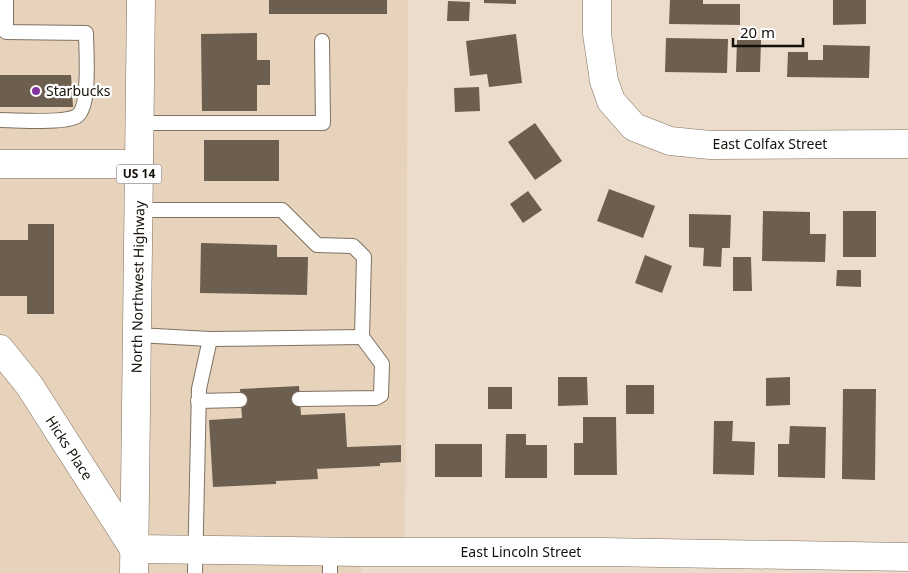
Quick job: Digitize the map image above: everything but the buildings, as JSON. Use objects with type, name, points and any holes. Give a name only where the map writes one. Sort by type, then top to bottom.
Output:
[{"type":"street","name":"North Northwest Highway","points":[[134,561],[141,0]]},
{"type":"street","name":"East Colfax Street","points":[[597,0],[596,34],[604,81],[611,101],[634,127],[670,141],[710,145],[908,144]]},
{"type":"street","points":[[0,164],[139,164]]},
{"type":"street","name":"Hicks Place","points":[[0,349],[29,385],[134,561]]},
{"type":"street","name":"East Lincoln Street","points":[[134,561],[601,562],[908,557]]},
{"type":"lane","points":[[0,120],[50,121],[78,116],[83,108],[86,96],[86,33],[6,32],[6,0]]},
{"type":"lane","points":[[140,122],[323,122],[322,41]]},
{"type":"lane","points":[[138,210],[282,210],[318,245],[353,246],[364,257],[362,337],[382,364],[381,395],[376,398],[299,399]]},
{"type":"lane","points":[[137,335],[210,339],[362,337]]},
{"type":"lane","points":[[196,561],[198,401],[210,339]]},
{"type":"lane","points":[[198,401],[240,400]]},
{"type":"shaded area","points":[[0,0],[408,0],[405,552],[362,552],[361,573],[0,573]]},
{"type":"place","name":"Starbucks","points":[[36,91]]}]
